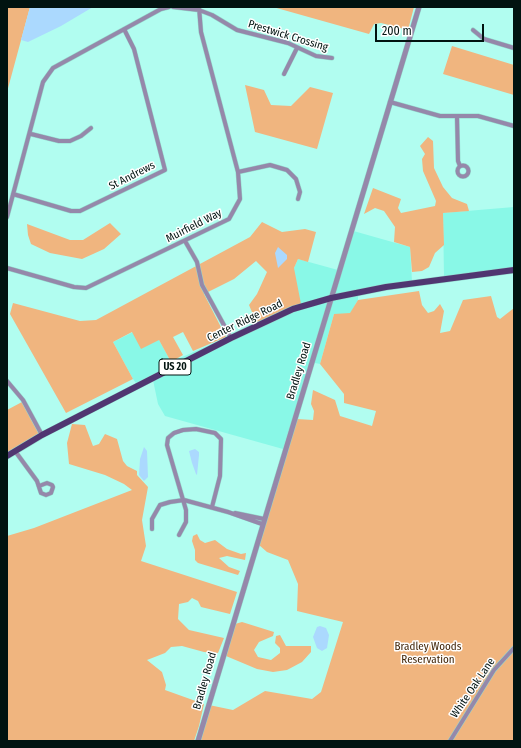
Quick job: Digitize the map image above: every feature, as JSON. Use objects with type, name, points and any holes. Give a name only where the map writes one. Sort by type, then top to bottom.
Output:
[{"type":"main road","name":"Center Ridge Road","points":[[7,456],[42,435],[287,311],[331,298],[386,287],[514,270]]},
{"type":"street","points":[[7,217],[31,134],[43,82],[52,68],[124,28],[161,9],[169,7]]},
{"type":"street","name":"Prestwick Crossing","points":[[173,7],[199,8],[237,30],[288,43],[316,56],[332,58]]},
{"type":"street","name":"Bradley Road","points":[[198,741],[419,7]]},
{"type":"street","name":"Muirfield Way","points":[[7,268],[74,287],[86,288],[229,219],[240,199],[238,172],[201,32],[199,8]]},
{"type":"street","name":"St Andrews","points":[[13,194],[71,211],[80,211],[165,170],[134,50],[124,28]]},
{"type":"street","points":[[473,30],[484,39],[514,48]]},
{"type":"street","points":[[284,74],[297,48]]},
{"type":"street","points":[[390,102],[440,116],[480,116],[514,126]]},
{"type":"street","points":[[457,116],[458,161],[460,166]]},
{"type":"street","points":[[31,134],[59,142],[70,141],[81,136],[92,128]]},
{"type":"street","points":[[238,172],[270,165],[287,170],[296,180],[300,192],[298,199]]},
{"type":"street","points":[[185,241],[196,262],[202,285],[231,338]]},
{"type":"street","points":[[7,381],[23,400],[42,435]]},
{"type":"street","points":[[179,535],[186,522],[184,500],[167,441],[168,438],[174,433],[183,430],[196,429],[215,433],[221,439],[220,476],[212,507]]},
{"type":"street","points":[[15,451],[39,486]]},
{"type":"street","points":[[152,530],[152,519],[160,505],[184,500],[263,521]]},
{"type":"street","name":"White Oak Lane","points":[[450,741],[494,670],[514,648]]},
{"type":"shaded area","points":[[514,207],[514,269],[444,277],[443,213]]},
{"type":"shaded area","points":[[350,230],[410,247],[412,281],[358,291],[358,300],[350,314],[334,314],[320,364],[310,362],[283,449],[165,416],[158,404],[153,380],[139,387],[133,379],[113,342],[133,332],[159,340],[171,362],[257,324],[294,268],[298,259],[338,270]]},
{"type":"green space","points":[[7,7],[30,7],[7,92]]},
{"type":"green space","points":[[273,7],[414,7],[408,30],[381,23],[374,24],[369,34]]},
{"type":"green space","points":[[452,46],[514,65],[514,95],[443,74]]},
{"type":"green space","points":[[245,85],[264,90],[271,105],[291,106],[310,87],[333,93],[317,149],[255,132]]},
{"type":"green space","points":[[428,137],[433,141],[434,168],[443,187],[452,198],[467,204],[469,211],[443,213],[444,245],[435,253],[429,267],[422,271],[412,272],[410,247],[394,242],[395,227],[384,211],[375,208],[364,214],[373,188],[401,199],[398,208],[401,213],[435,206],[436,201],[423,171],[422,159],[425,154],[420,146]]},
{"type":"green space","points":[[262,222],[282,232],[305,229],[316,232],[308,262],[298,259],[294,268],[301,304],[257,324],[249,305],[257,294],[267,272],[256,261],[234,279],[204,294],[226,337],[193,351],[183,332],[173,337],[183,355],[171,362],[159,340],[141,349],[132,332],[113,342],[133,379],[66,413],[10,314],[13,303],[80,321],[96,320],[250,237]]},
{"type":"green space","points":[[110,223],[121,234],[104,249],[82,259],[50,253],[31,244],[27,224],[70,240],[83,240]]},
{"type":"green space","name":"Bradley Woods Reservation","points":[[419,291],[422,305],[428,313],[434,311],[440,304],[444,311],[440,333],[450,331],[463,300],[491,296],[497,317],[500,319],[514,308],[514,741],[198,741],[209,705],[233,710],[265,691],[312,699],[321,692],[343,622],[297,611],[298,584],[288,560],[267,552],[259,545],[297,419],[313,420],[314,411],[311,404],[313,390],[335,400],[340,416],[372,426],[376,411],[344,403],[344,394],[320,364],[334,314],[350,313],[358,300]]},
{"type":"green space","points":[[22,402],[39,434],[7,453],[7,410]]},
{"type":"green space","points":[[72,424],[85,425],[93,446],[99,444],[105,434],[117,439],[123,461],[127,466],[137,471],[137,475],[148,487],[142,520],[146,546],[141,561],[237,592],[230,614],[201,607],[198,601],[192,598],[188,602],[179,604],[178,619],[189,630],[224,638],[218,653],[204,652],[182,646],[171,647],[165,653],[147,660],[162,672],[166,685],[165,690],[204,704],[194,741],[7,741],[7,536],[34,528],[132,490],[124,484],[105,475],[69,464],[67,443]]},
{"type":"green space","points":[[197,534],[200,540],[205,543],[215,540],[227,549],[241,554],[246,553],[245,560],[227,556],[219,558],[229,567],[240,571],[238,575],[198,563],[195,560],[195,550],[192,541],[193,536]]},
{"type":"green space","points":[[242,622],[274,632],[273,636],[259,642],[254,650],[258,657],[271,660],[280,653],[280,648],[275,643],[276,636],[280,635],[286,646],[311,646],[311,652],[302,662],[287,670],[273,672],[257,669],[226,656],[235,624]]},
{"type":"water","points":[[30,7],[93,7],[61,26],[28,42],[21,40]]},
{"type":"water","points":[[278,247],[287,255],[287,259],[278,268],[275,253]]},
{"type":"water","points":[[144,447],[147,451],[148,477],[144,481],[139,475],[140,459]]},
{"type":"water","points":[[195,449],[199,452],[197,475],[189,451]]},
{"type":"water","points":[[320,626],[326,628],[329,635],[327,648],[322,651],[317,648],[313,637],[317,627]]}]
